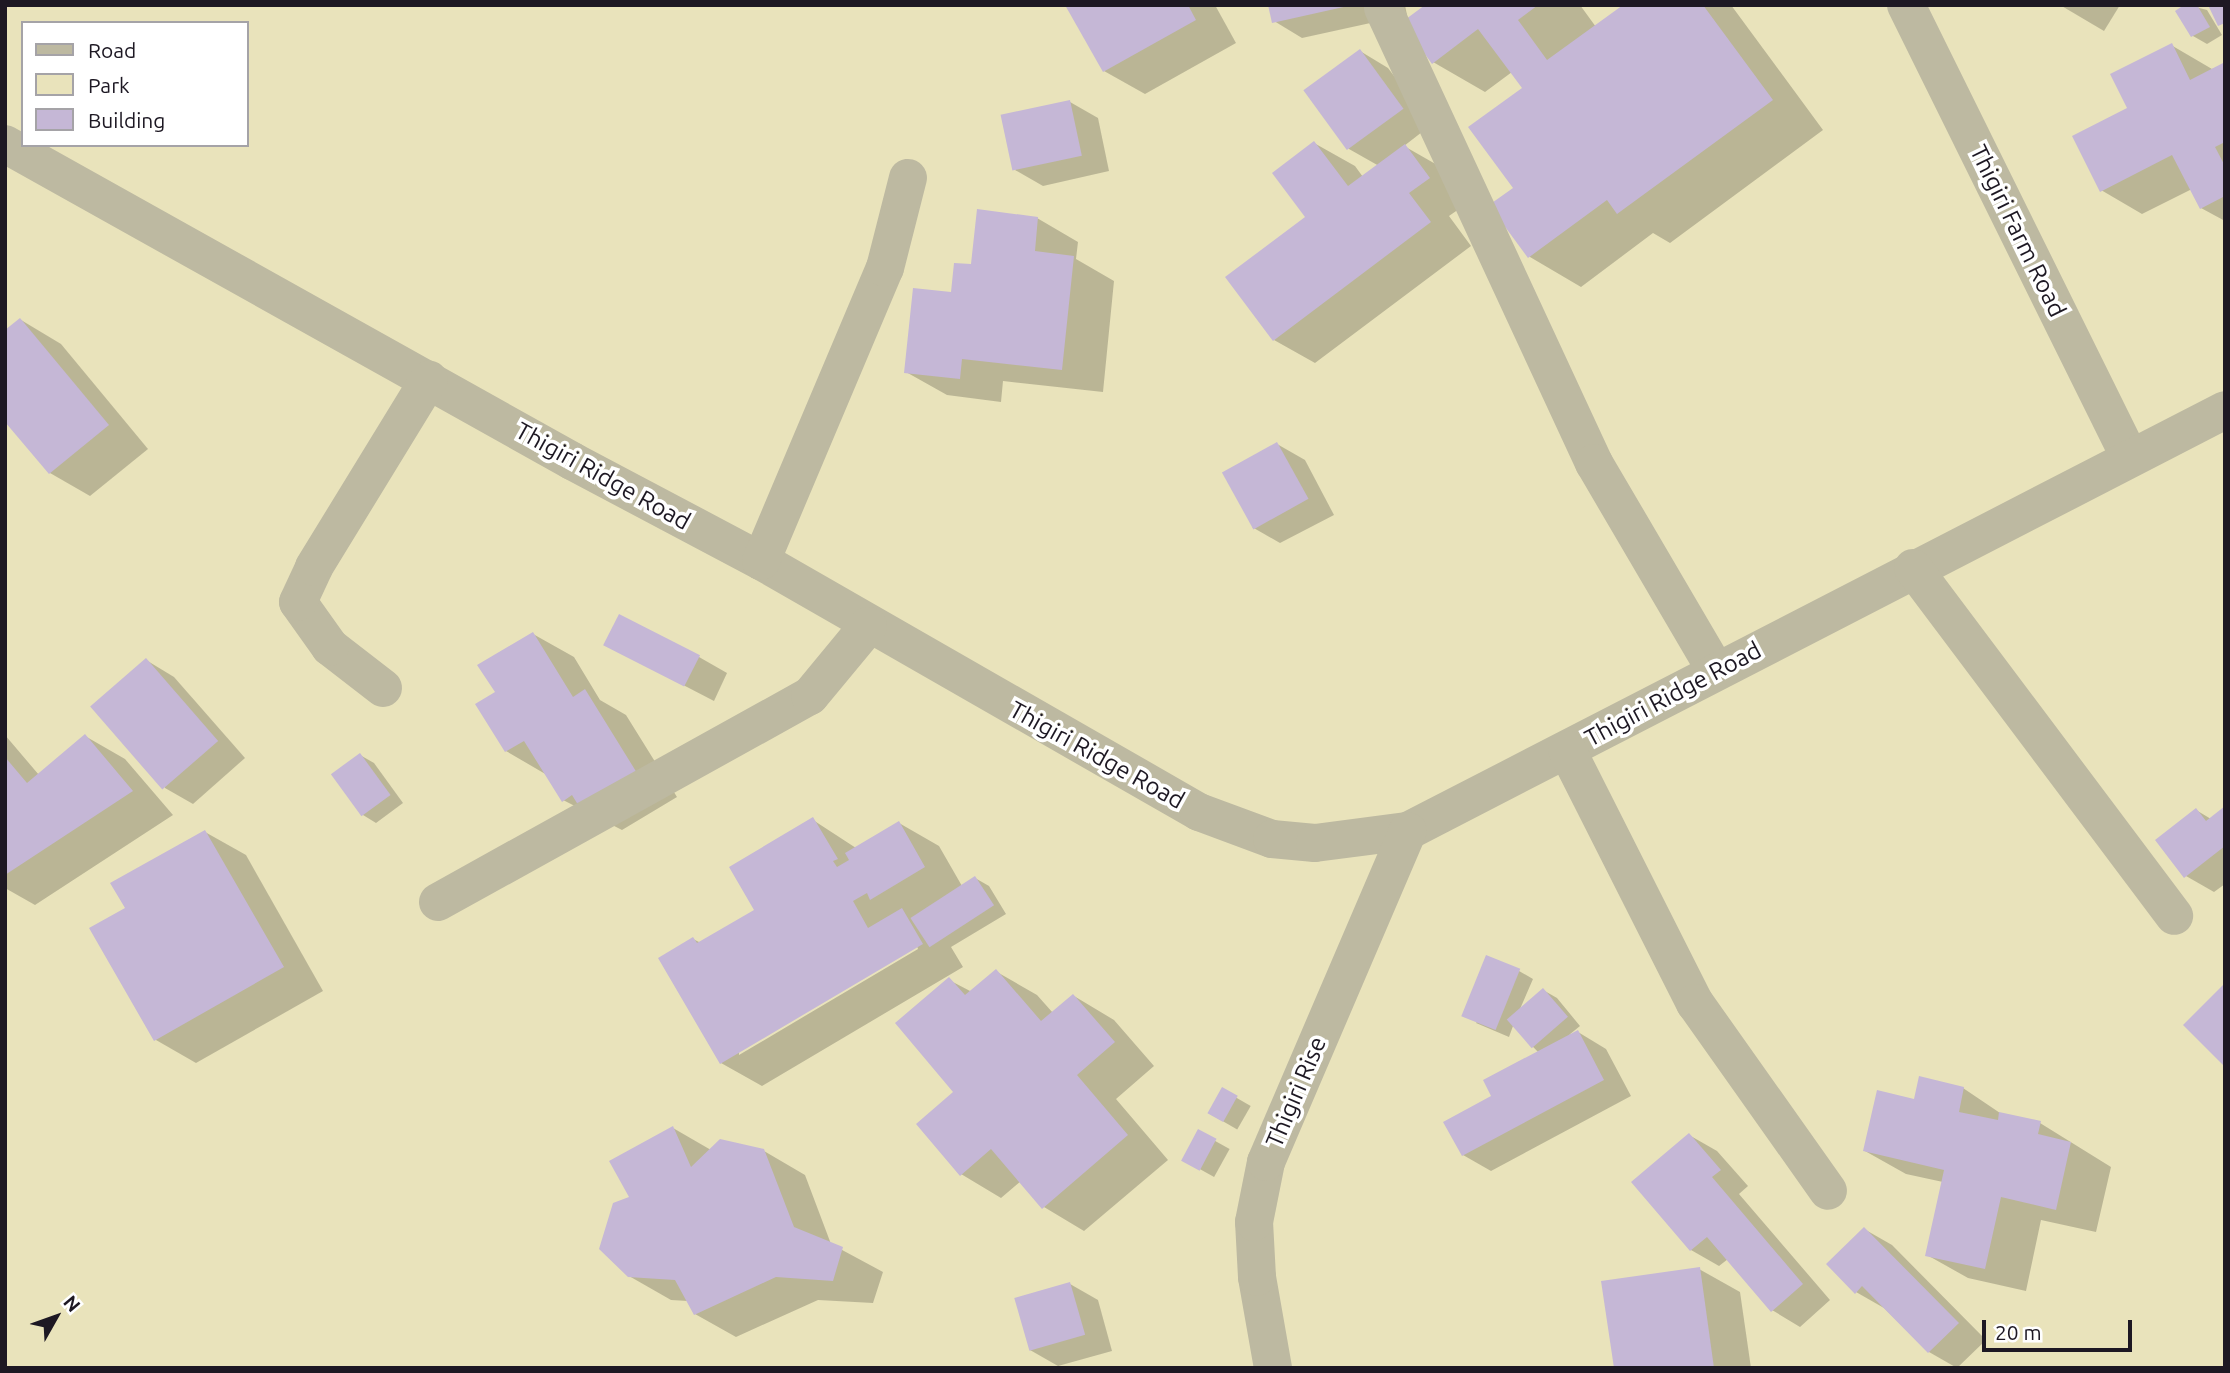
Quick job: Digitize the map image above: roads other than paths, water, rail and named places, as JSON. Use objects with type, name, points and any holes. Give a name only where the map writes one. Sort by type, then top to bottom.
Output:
[{"type":"street","name":"Thigiri Farm Road","points":[[1906,5],[2130,458]]},
{"type":"street","points":[[1383,8],[1594,463],[1716,671]]},
{"type":"street","name":"Thigiri Ridge Road","points":[[5,144],[761,561],[868,626],[1199,812],[1237,829],[1272,839],[1315,843],[1408,831],[1913,568],[2225,410]]},
{"type":"street","points":[[761,561],[885,268],[908,178]]},
{"type":"street","points":[[383,688],[330,647],[298,603],[314,567],[429,379]]},
{"type":"street","points":[[1913,568],[2174,916]]},
{"type":"street","points":[[438,902],[810,696],[868,626]]},
{"type":"street","points":[[1567,750],[1695,1003],[1828,1191]]},
{"type":"street","name":"Thigiri Rise","points":[[1273,1368],[1257,1277],[1254,1222],[1266,1162],[1408,831]]}]
